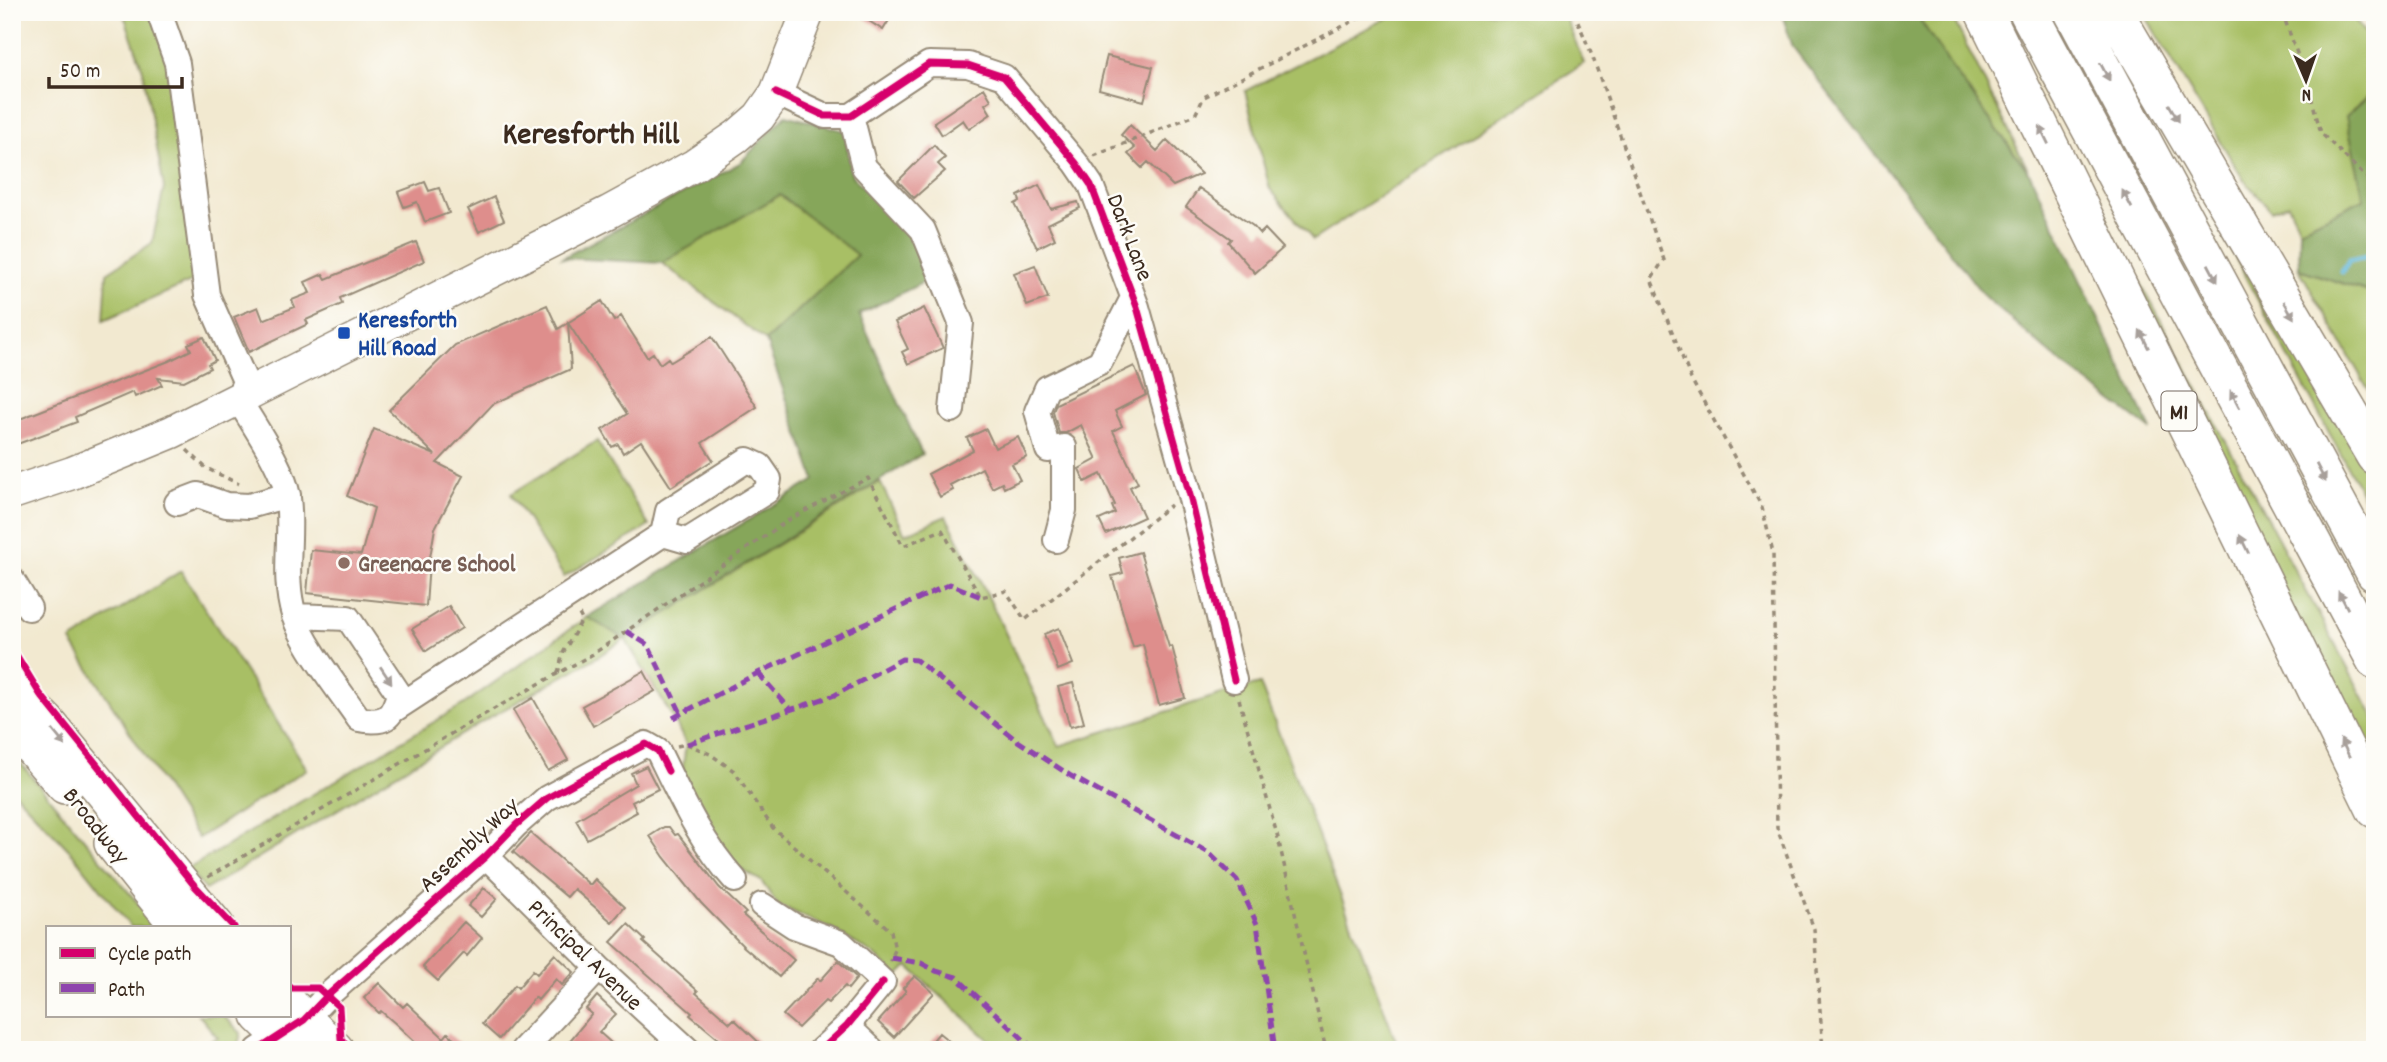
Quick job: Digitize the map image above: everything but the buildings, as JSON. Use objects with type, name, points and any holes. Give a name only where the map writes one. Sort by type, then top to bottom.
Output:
[{"type":"highway","name":"M1","points":[[1983,12],[2375,809]]},
{"type":"highway","name":"M1","points":[[2028,12],[2375,660]]},
{"type":"highway","points":[[2073,12],[2375,573]]},
{"type":"highway","points":[[2114,12],[2375,456]]},
{"type":"highway","name":"Broadway","points":[[12,688],[47,723],[215,926]]},
{"type":"highway","name":"Broadway","points":[[12,724],[86,809],[179,926]]},
{"type":"highway","points":[[281,1029],[335,1050]]},
{"type":"main road","points":[[12,493],[72,473],[172,432],[609,212],[695,165],[759,117],[776,93],[808,12]]},
{"type":"street","points":[[159,12],[177,63],[207,295],[245,381],[238,398],[279,469],[288,495],[290,540],[287,581],[294,616],[359,719],[375,722],[388,717],[395,709],[663,534]]},
{"type":"street","name":"Dark Lane","points":[[851,116],[929,64],[968,65],[1003,77],[1076,163],[1091,185],[1133,298],[1189,491],[1234,680]]},
{"type":"street","points":[[776,93],[825,116],[851,116],[864,167],[923,230],[961,323],[952,410]]},
{"type":"street","points":[[1056,540],[1064,510],[1063,447],[1048,450],[1037,411],[1047,388],[1100,362],[1133,298]]},
{"type":"street","points":[[177,503],[198,495],[226,505],[249,506],[288,495]]},
{"type":"street","points":[[12,580],[29,608]]},
{"type":"street","points":[[294,616],[348,618],[399,694],[395,709]]},
{"type":"street","name":"Assembly Way","points":[[281,1029],[327,996],[486,856],[547,798],[646,744],[663,761]]},
{"type":"street","points":[[663,761],[698,828],[721,865],[735,880]]},
{"type":"street","name":"Principal Avenue","points":[[486,856],[599,968],[688,1050]]},
{"type":"street","points":[[762,905],[794,926],[841,943],[883,982],[847,1026],[821,1050]]},
{"type":"street","points":[[523,1050],[599,968]]},
{"type":"street","points":[[847,1026],[872,1050]]},
{"type":"path","points":[[1076,163],[1195,116],[1204,97],[1371,12]]},
{"type":"path","points":[[1574,12],[1593,58],[1664,260],[1651,279],[1691,379],[1762,507],[1773,553],[1777,828],[1814,929],[1823,1050]]},
{"type":"path","points":[[2282,12],[2306,78],[2321,133],[2375,186]]},
{"type":"path","points":[[172,432],[206,468],[243,486],[249,506]]},
{"type":"path","points":[[184,891],[593,654],[790,519],[868,478],[903,546],[942,530],[981,597],[1006,591],[1025,620],[1189,491]]},
{"type":"path","points":[[558,673],[563,653],[582,620],[568,594]]},
{"type":"path","points":[[1234,680],[1278,838],[1326,1050]]},
{"type":"path","points":[[663,761],[687,744],[710,754],[734,771],[773,828],[891,931],[895,950],[883,982]]},
{"type":"green space","points":[[123,12],[152,12],[170,64],[200,278],[104,320],[107,273],[152,243],[164,188],[143,70]]},
{"type":"green space","points":[[1399,12],[1563,12],[1584,63],[1313,240],[1270,189],[1245,91]]},
{"type":"green space","points":[[1781,12],[1915,12],[1951,67],[2030,174],[2151,430],[2059,361],[1985,297],[1793,47]]},
{"type":"green space","points":[[1915,12],[1950,12],[2030,174],[1951,67]]},
{"type":"green space","points":[[2143,12],[2350,12],[2375,49],[2375,90],[2346,116],[2364,199],[2300,229],[2288,204],[2271,210],[2243,179]]},
{"type":"green space","points":[[2375,90],[2375,294],[2299,269],[2300,229],[2364,199],[2346,116]]},
{"type":"green space","points":[[786,115],[845,131],[852,176],[913,237],[924,282],[859,314],[922,454],[625,639],[587,617],[815,480],[766,341],[857,255],[780,195],[662,263],[562,258],[740,163]]},
{"type":"green space","points":[[780,195],[858,255],[766,341],[662,263]]},
{"type":"green space","points":[[2237,234],[2375,471],[2375,518],[2225,239]]},
{"type":"green space","points":[[2299,269],[2375,294],[2375,401]]},
{"type":"green space","points":[[2138,278],[2375,719],[2375,786],[2130,283]]},
{"type":"green space","points":[[597,441],[649,526],[564,577],[511,494]]},
{"type":"green space","points":[[880,482],[905,534],[946,516],[985,590],[1059,746],[1260,684],[1398,1046],[1392,1050],[1000,1050],[908,966],[898,976],[873,954],[832,929],[778,905],[761,881],[737,867],[714,836],[682,773],[686,744],[625,639],[485,720],[205,890],[188,869],[464,704],[587,617],[626,638]]},
{"type":"green space","points":[[181,571],[307,769],[198,838],[71,641]]},
{"type":"green space","points":[[12,753],[157,926],[130,926],[72,853],[12,790]]},
{"type":"green space","points":[[200,1016],[224,1016],[241,1033],[238,1044],[232,1050],[201,1050],[207,1042],[218,1038]]},
{"type":"waterway","points":[[2342,272],[2349,260],[2368,256],[2375,251]]},
{"type":"marked path","points":[[673,718],[758,673],[950,584],[981,597]]},
{"type":"marked path","points":[[626,631],[648,645],[681,713]]},
{"type":"marked path","points":[[687,744],[835,695],[902,659],[916,660],[1015,739],[1071,776],[1209,853],[1237,880],[1257,924],[1275,1050]]},
{"type":"marked path","points":[[758,673],[791,710]]},
{"type":"marked path","points":[[891,958],[921,963],[956,977],[1035,1050]]},
{"type":"cycle path","points":[[776,93],[825,116],[851,116],[929,64],[968,65],[1004,77],[1076,163],[1091,185],[1137,307],[1191,499],[1234,680]]},
{"type":"cycle path","points":[[12,648],[40,694],[194,885],[233,926]]},
{"type":"cycle path","points":[[258,1050],[304,1020],[327,996],[486,856],[547,798],[646,744],[658,751],[668,771]]},
{"type":"cycle path","points":[[821,1050],[847,1026],[883,982]]},
{"type":"cycle path","points":[[290,987],[318,988],[339,1007],[341,1039],[352,1050]]},
{"type":"place","name":"Keresforth Hill Road","points":[[344,333]]},
{"type":"place","name":"Greenacre School","points":[[344,563]]},
{"type":"district","name":"Keresforth Hill","points":[[591,132]]}]
